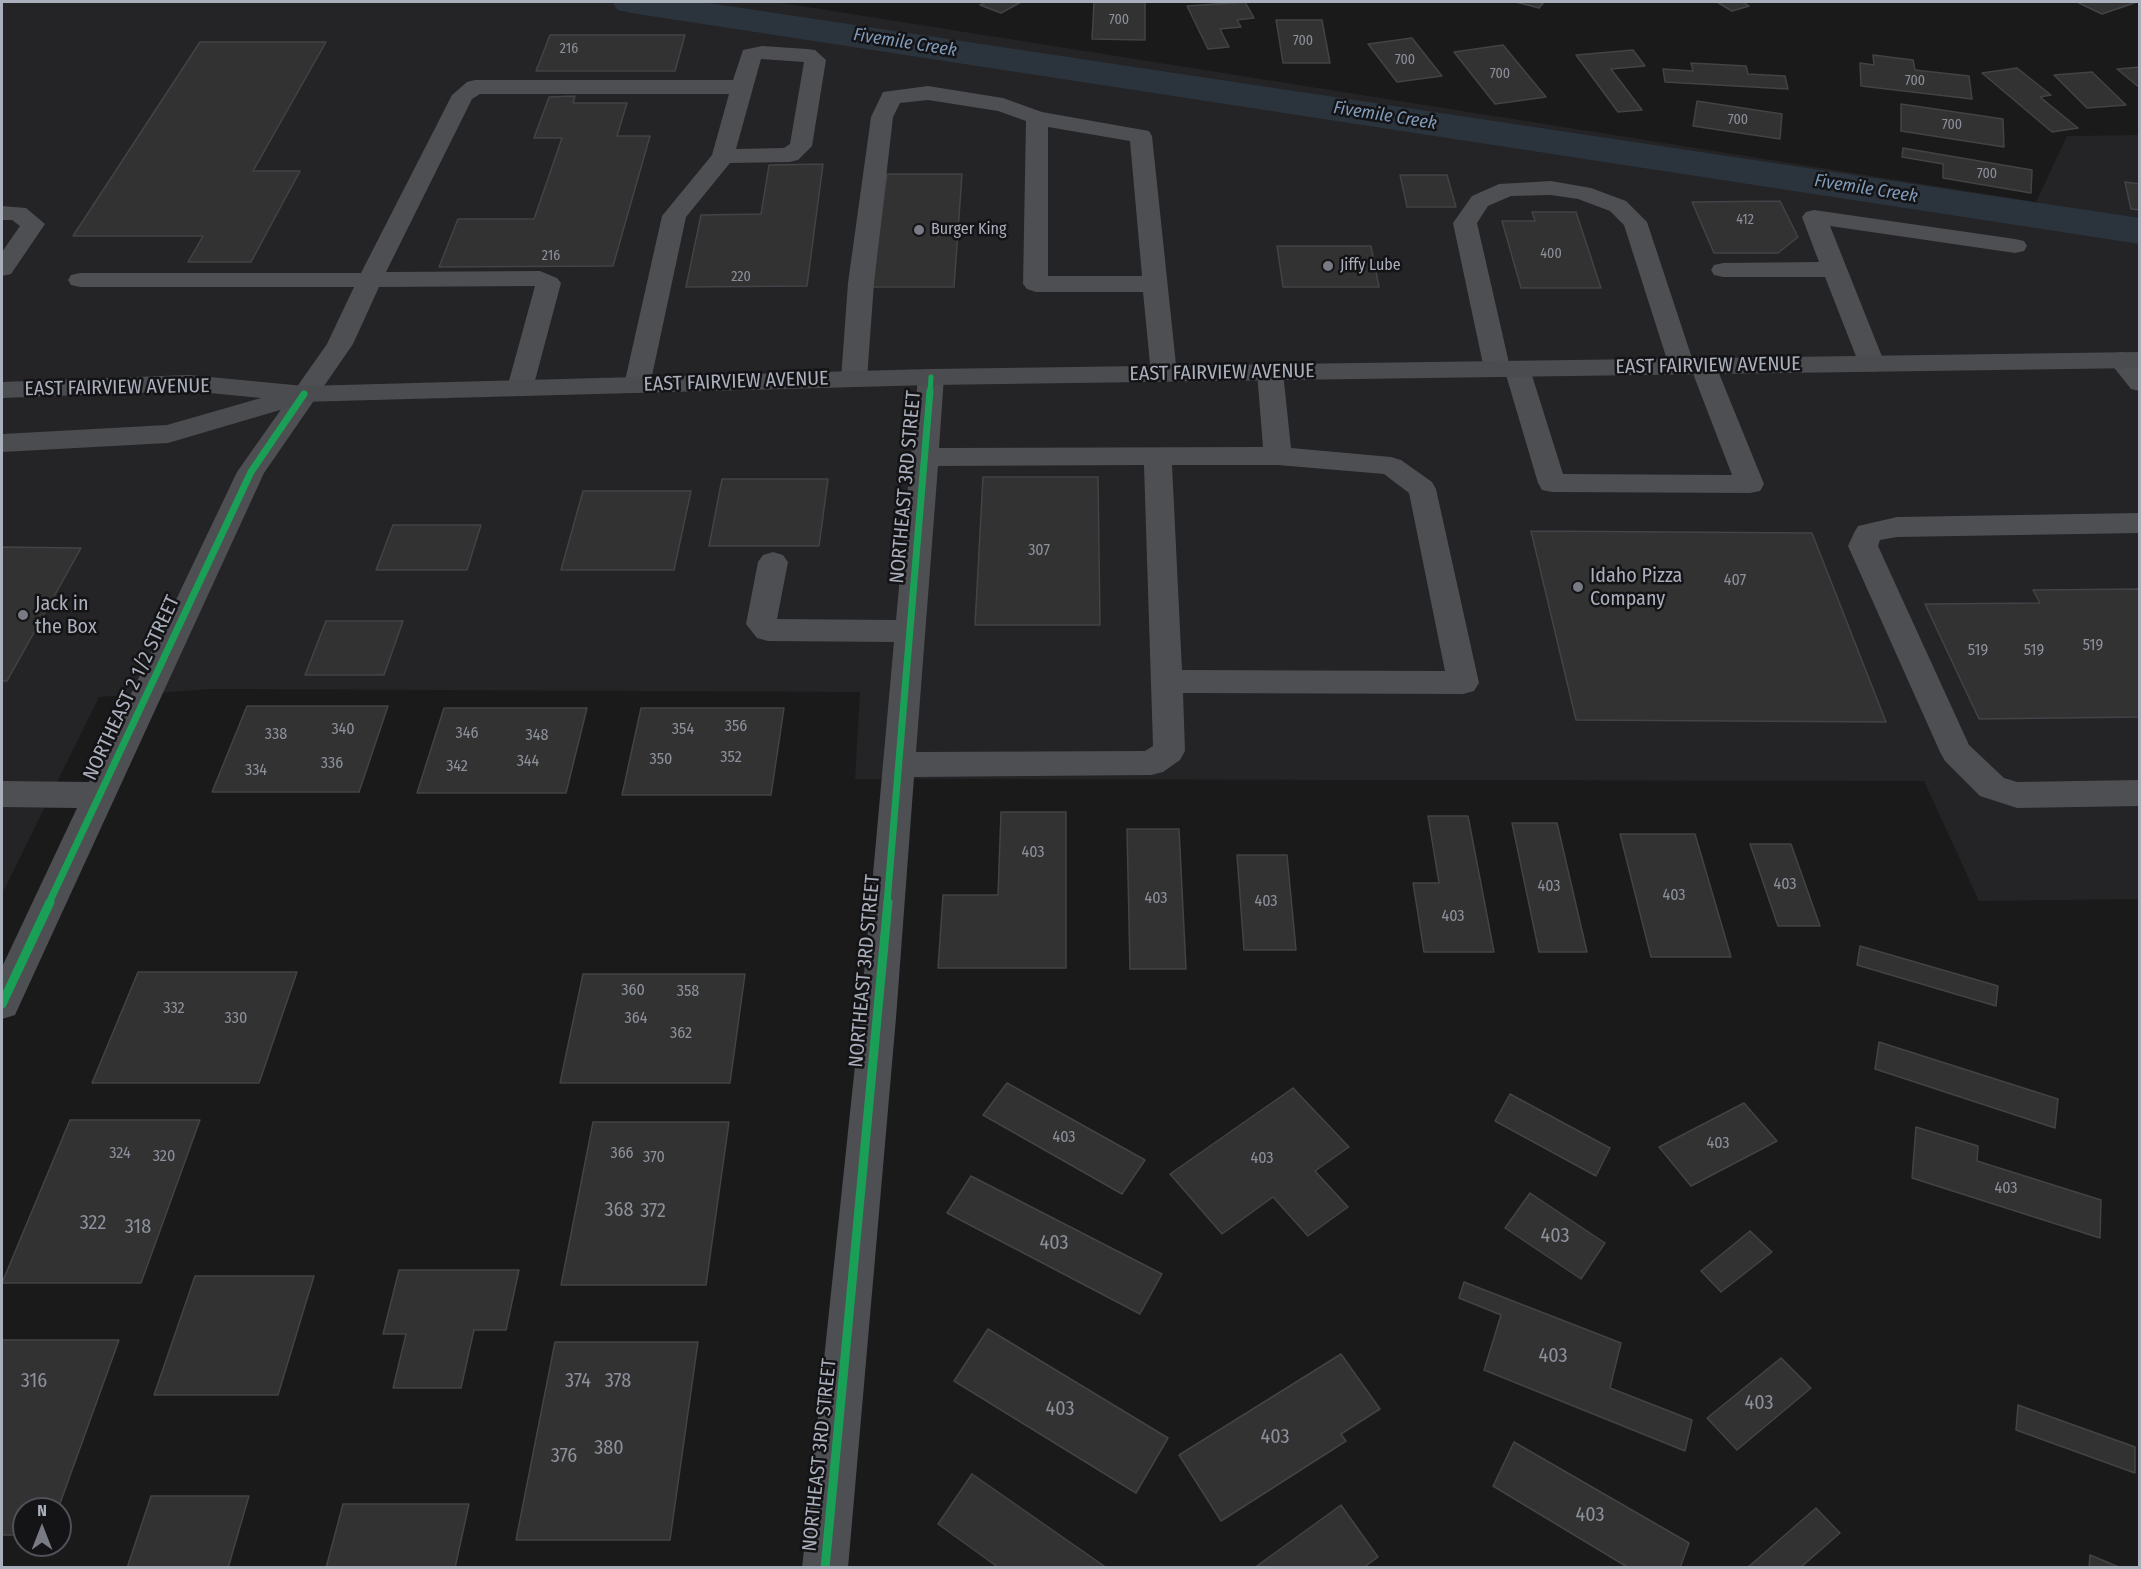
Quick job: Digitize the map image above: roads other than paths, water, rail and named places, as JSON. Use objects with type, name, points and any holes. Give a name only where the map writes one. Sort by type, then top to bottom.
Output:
[{"type":"main road","name":"EAST FAIRVIEW AVENUE","points":[[2,390],[189,383],[304,394],[931,377],[2130,360]]},
{"type":"main road","name":"EAST FAIRVIEW AVENUE","points":[[2,443],[168,434],[304,394]]},
{"type":"street","points":[[637,385],[674,216],[723,156],[751,55],[762,52],[807,55],[815,60],[801,146],[790,155],[723,156]]},
{"type":"street","name":"NORTHEAST 2 1/2 STREET","points":[[2,1004],[251,472],[340,344],[463,95],[475,87],[742,87]]},
{"type":"street","points":[[854,379],[861,283],[882,117],[891,97],[928,93],[1003,105],[1036,118],[1142,136],[1164,374]]},
{"type":"street","points":[[1036,118],[1036,284],[1155,284]]},
{"type":"street","points":[[1551,188],[1583,193],[1618,206],[1635,222],[1693,366],[1750,484],[1552,483],[1507,369],[1465,223],[1480,201],[1507,189],[1551,188]]},
{"type":"street","points":[[2,213],[18,213],[33,224],[2,269]]},
{"type":"street","points":[[1872,364],[1814,217],[2014,246]]},
{"type":"street","points":[[1723,270],[1834,269]]},
{"type":"street","points":[[80,280],[540,278],[548,283],[520,388]]},
{"type":"street","points":[[2130,360],[2139,382]]},
{"type":"street","points":[[1270,372],[1278,456]]},
{"type":"street","name":"NORTHEAST 3RD STREET","points":[[825,1568],[877,1029],[931,377]]},
{"type":"street","points":[[900,765],[1151,763],[1169,751],[1158,456]]},
{"type":"street","points":[[925,457],[1278,456],[1391,466],[1422,489],[1463,682],[1167,681]]},
{"type":"street","points":[[2139,523],[1898,527],[1868,533],[1863,546],[1956,752],[1992,787],[2017,795],[2139,794]]},
{"type":"street","points":[[773,562],[761,624],[768,630],[911,631]]},
{"type":"street","points":[[2,794],[100,795]]},
{"type":"waterway","name":"Fivemile Creek","points":[[631,2],[2140,231]]},
{"type":"place","name":"Burger King","points":[[919,230]]},
{"type":"place","name":"Jiffy Lube","points":[[1328,266]]},
{"type":"place","name":"Idaho Pizza Company","points":[[1578,587]]},
{"type":"place","name":"Jack in the Box","points":[[23,615]]}]
